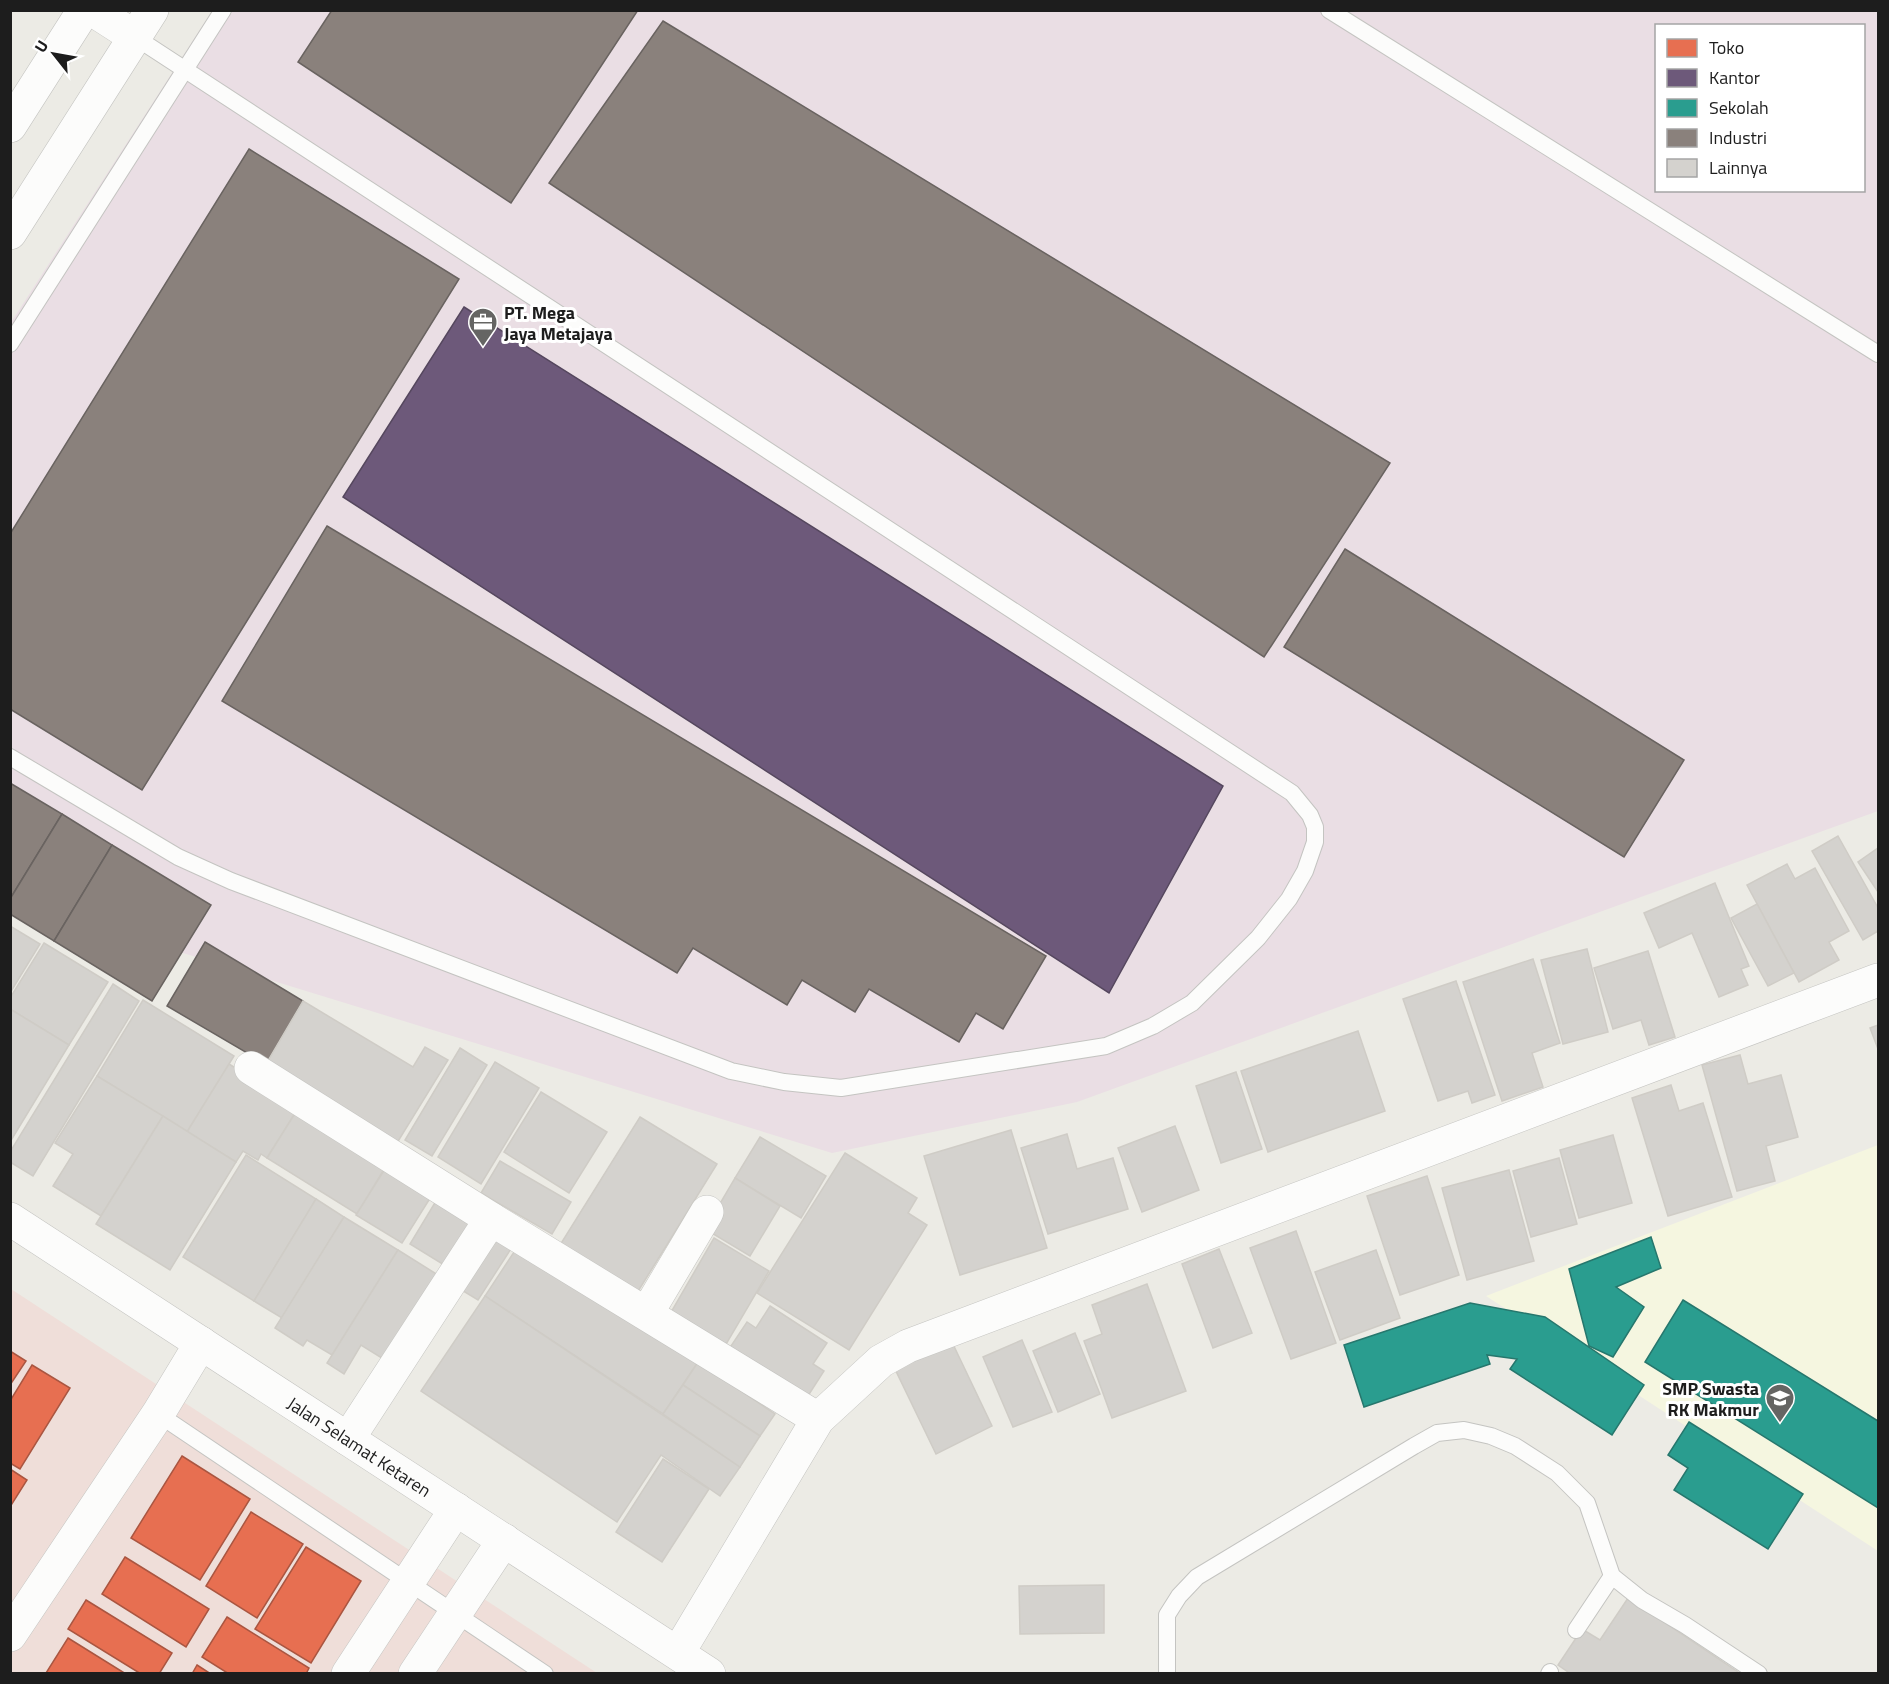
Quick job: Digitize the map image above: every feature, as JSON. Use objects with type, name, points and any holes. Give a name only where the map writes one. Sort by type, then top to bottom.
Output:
[{"type":"street","points":[[10,126],[84,10]]},
{"type":"street","points":[[10,233],[143,24],[93,10]]},
{"type":"street","points":[[678,1653],[818,1419],[881,1361],[908,1346],[1878,980]]},
{"type":"street","points":[[251,1068],[491,1219],[818,1419]]},
{"type":"street","points":[[647,1313],[707,1212]]},
{"type":"street","points":[[348,1439],[491,1219]]},
{"type":"street","name":"Jalan Selamat Ketaren","points":[[10,1220],[709,1674]]},
{"type":"street","points":[[10,1635],[158,1414],[201,1343]]},
{"type":"street","points":[[348,1674],[456,1509]]},
{"type":"street","points":[[415,1674],[504,1540]]},
{"type":"lane","points":[[10,344],[223,10]]},
{"type":"lane","points":[[1329,10],[1878,354]]},
{"type":"lane","points":[[10,757],[177,857],[222,878],[731,1071],[784,1082],[841,1088],[1107,1046],[1153,1026],[1192,1003],[1258,938],[1289,899],[1305,871],[1315,842],[1316,827],[1310,815],[1292,793],[186,71],[143,24]]},
{"type":"lane","points":[[158,1414],[545,1674]]},
{"type":"lane","points":[[1167,1674],[1167,1615],[1179,1596],[1197,1576],[1413,1446],[1437,1433],[1464,1430],[1491,1436],[1515,1446],[1557,1473],[1587,1503],[1612,1576],[1642,1600],[1685,1625],[1759,1674]]},
{"type":"lane","points":[[1576,1630],[1612,1576]]},
{"type":"shaded area","points":[[212,11],[1878,11],[1878,811],[1077,1102],[832,1153],[11,900],[10,324]]},
{"type":"shaded area","name":"SMP Swasta RK Makmur","points":[[1878,1145],[1878,1551],[1486,1296]]},
{"type":"shaded area","points":[[11,1289],[597,1673],[11,1673]]},
{"type":"building: Toko","points":[[10,1351],[26,1361],[10,1385]]},
{"type":"building: Toko","points":[[32,1365],[70,1388],[20,1469],[10,1463],[10,1401]]},
{"type":"building: Toko","points":[[182,1456],[250,1499],[200,1580],[131,1538]]},
{"type":"building: Toko","points":[[10,1469],[27,1480],[10,1507]]},
{"type":"building: Toko","points":[[251,1512],[303,1544],[257,1618],[206,1586]]},
{"type":"building: Toko","points":[[306,1547],[361,1581],[311,1663],[255,1629]]},
{"type":"building: Toko","points":[[125,1557],[209,1609],[186,1647],[102,1594]]},
{"type":"building: Toko","points":[[86,1600],[172,1653],[159,1674],[141,1674],[68,1629]]},
{"type":"building: Toko","points":[[227,1617],[309,1668],[306,1674],[229,1674],[202,1657]]},
{"type":"building: Toko","points":[[68,1638],[126,1674],[46,1673]]},
{"type":"building: Toko","points":[[197,1665],[211,1674],[192,1674]]},
{"type":"building: Kantor","points":[[464,307],[1223,786],[1109,993],[343,497]]},
{"type":"building: Sekolah","points":[[1651,1237],[1661,1268],[1616,1287],[1644,1307],[1613,1357],[1589,1346],[1569,1269]]},
{"type":"building: Sekolah","points":[[1683,1300],[1878,1421],[1878,1508],[1645,1362]]},
{"type":"building: Sekolah","points":[[1470,1303],[1545,1317],[1644,1385],[1612,1435],[1510,1369],[1517,1359],[1487,1355],[1490,1364],[1364,1407],[1344,1345]]},
{"type":"building: Sekolah","points":[[1689,1422],[1803,1494],[1768,1549],[1674,1490],[1688,1468],[1668,1455]]},
{"type":"building: Industri","points":[[332,10],[638,10],[511,203],[298,62]]},
{"type":"building: Industri","points":[[663,21],[1390,463],[1264,657],[549,183]]},
{"type":"building: Industri","points":[[249,149],[459,279],[142,790],[10,709],[10,534]]},
{"type":"building: Industri","points":[[327,526],[1046,956],[1003,1029],[976,1013],[959,1042],[869,989],[855,1012],[802,980],[787,1005],[693,948],[677,973],[222,701]]},
{"type":"building: Industri","points":[[1345,549],[1684,760],[1624,857],[1284,647]]},
{"type":"building: Industri","points":[[10,783],[62,814],[10,899]]},
{"type":"building: Industri","points":[[62,814],[112,845],[54,941],[10,914],[10,899]]},
{"type":"building: Industri","points":[[112,845],[211,905],[152,1001],[54,941]]},
{"type":"building: Industri","points":[[205,942],[303,1001],[266,1064],[167,1006]]},
{"type":"building: Lainnya","points":[[1838,836],[1878,908],[1878,931],[1863,940],[1812,851]]},
{"type":"building: Lainnya","points":[[1878,848],[1878,892],[1858,862]]},
{"type":"building: Lainnya","points":[[1787,864],[1795,879],[1815,868],[1849,931],[1829,942],[1839,960],[1799,982],[1747,885]]},
{"type":"building: Lainnya","points":[[1715,883],[1749,966],[1741,969],[1748,985],[1719,997],[1692,933],[1659,948],[1644,913]]},
{"type":"building: Lainnya","points":[[1757,904],[1794,973],[1768,986],[1731,918]]},
{"type":"building: Lainnya","points":[[10,926],[40,944],[10,993]]},
{"type":"building: Lainnya","points":[[44,943],[108,982],[69,1045],[10,1009],[10,998]]},
{"type":"building: Lainnya","points":[[1587,949],[1608,1032],[1563,1044],[1541,960]]},
{"type":"building: Lainnya","points":[[1648,951],[1675,1037],[1649,1045],[1641,1020],[1613,1029],[1594,968]]},
{"type":"building: Lainnya","points":[[1533,959],[1560,1043],[1532,1053],[1543,1087],[1502,1101],[1463,982]]},
{"type":"building: Lainnya","points":[[1456,981],[1495,1095],[1472,1103],[1468,1091],[1438,1101],[1403,999]]},
{"type":"building: Lainnya","points":[[113,984],[139,1001],[33,1176],[10,1162],[10,1152]]},
{"type":"building: Lainnya","points":[[143,1000],[234,1056],[187,1132],[97,1076]]},
{"type":"building: Lainnya","points":[[303,1001],[413,1067],[425,1047],[448,1060],[397,1143],[266,1064]]},
{"type":"building: Lainnya","points":[[10,1009],[69,1045],[10,1142]]},
{"type":"building: Lainnya","points":[[1878,1025],[1878,1049],[1870,1028]]},
{"type":"building: Lainnya","points":[[1358,1031],[1385,1111],[1268,1152],[1241,1071]]},
{"type":"building: Lainnya","points":[[460,1048],[487,1065],[432,1156],[405,1140]]},
{"type":"building: Lainnya","points":[[1740,1055],[1748,1084],[1781,1075],[1798,1137],[1766,1146],[1775,1181],[1737,1191],[1702,1065]]},
{"type":"building: Lainnya","points":[[495,1062],[539,1088],[481,1184],[438,1157]]},
{"type":"building: Lainnya","points":[[229,1064],[299,1107],[267,1158],[261,1154],[258,1160],[243,1151],[236,1162],[187,1132]]},
{"type":"building: Lainnya","points":[[1236,1072],[1262,1149],[1221,1163],[1196,1086]]},
{"type":"building: Lainnya","points":[[97,1076],[163,1116],[101,1216],[53,1186],[73,1154],[55,1143]]},
{"type":"building: Lainnya","points":[[1671,1085],[1679,1111],[1703,1103],[1732,1197],[1668,1216],[1632,1098]]},
{"type":"building: Lainnya","points":[[541,1092],[607,1132],[569,1193],[504,1152]]},
{"type":"building: Lainnya","points":[[299,1107],[388,1163],[357,1214],[267,1158]]},
{"type":"building: Lainnya","points":[[163,1116],[236,1162],[170,1270],[96,1224]]},
{"type":"building: Lainnya","points":[[640,1117],[717,1164],[637,1293],[560,1245]]},
{"type":"building: Lainnya","points":[[1175,1126],[1199,1190],[1142,1212],[1118,1148]]},
{"type":"building: Lainnya","points":[[1011,1130],[1047,1248],[960,1275],[924,1156]]},
{"type":"building: Lainnya","points":[[1067,1134],[1077,1169],[1113,1158],[1128,1209],[1048,1234],[1021,1148]]},
{"type":"building: Lainnya","points":[[1613,1135],[1632,1203],[1579,1218],[1560,1150]]},
{"type":"building: Lainnya","points":[[760,1137],[826,1176],[801,1218],[735,1178]]},
{"type":"building: Lainnya","points":[[845,1153],[917,1198],[908,1213],[927,1225],[849,1350],[757,1293]]},
{"type":"building: Lainnya","points":[[246,1155],[316,1199],[254,1301],[183,1257]]},
{"type":"building: Lainnya","points":[[1559,1158],[1577,1224],[1531,1237],[1513,1171]]},
{"type":"building: Lainnya","points":[[500,1161],[571,1202],[552,1234],[481,1193]]},
{"type":"building: Lainnya","points":[[388,1164],[434,1192],[402,1243],[356,1215]]},
{"type":"building: Lainnya","points":[[1509,1170],[1534,1261],[1467,1280],[1442,1188]]},
{"type":"building: Lainnya","points":[[1427,1176],[1459,1275],[1400,1295],[1367,1196]]},
{"type":"building: Lainnya","points":[[735,1178],[780,1206],[750,1256],[705,1229]]},
{"type":"building: Lainnya","points":[[439,1196],[479,1221],[449,1268],[410,1244]]},
{"type":"building: Lainnya","points":[[316,1199],[344,1217],[282,1318],[254,1301]]},
{"type":"building: Lainnya","points":[[344,1217],[398,1250],[332,1355],[307,1340],[303,1346],[275,1328]]},
{"type":"building: Lainnya","points":[[493,1227],[516,1241],[478,1300],[455,1286]]},
{"type":"building: Lainnya","points":[[1296,1231],[1336,1343],[1291,1359],[1250,1248]]},
{"type":"building: Lainnya","points":[[714,1238],[769,1271],[725,1346],[670,1314]]},
{"type":"building: Lainnya","points":[[520,1243],[698,1362],[663,1414],[485,1296]]},
{"type":"building: Lainnya","points":[[1219,1249],[1252,1333],[1213,1348],[1182,1264]]},
{"type":"building: Lainnya","points":[[398,1250],[446,1280],[393,1365],[361,1345],[344,1374],[327,1363]]},
{"type":"building: Lainnya","points":[[1376,1250],[1400,1318],[1340,1340],[1315,1272]]},
{"type":"building: Lainnya","points":[[1147,1284],[1186,1391],[1112,1418],[1084,1341],[1102,1334],[1092,1305]]},
{"type":"building: Lainnya","points":[[485,1296],[740,1467],[720,1496],[661,1455],[617,1522],[421,1391]]},
{"type":"building: Lainnya","points":[[770,1306],[827,1343],[813,1364],[824,1371],[806,1399],[729,1349],[747,1322],[756,1328]]},
{"type":"building: Lainnya","points":[[1075,1333],[1100,1394],[1058,1412],[1033,1351]]},
{"type":"building: Lainnya","points":[[951,1340],[992,1426],[936,1454],[894,1367]]},
{"type":"building: Lainnya","points":[[1022,1340],[1052,1412],[1013,1427],[983,1357]]},
{"type":"building: Lainnya","points":[[698,1362],[775,1414],[760,1436],[683,1385]]},
{"type":"building: Lainnya","points":[[683,1385],[760,1436],[740,1467],[663,1414]]},
{"type":"building: Lainnya","points":[[663,1459],[709,1489],[662,1562],[616,1532]]},
{"type":"building: Lainnya","points":[[1104,1585],[1104,1633],[1020,1634],[1019,1586]]},
{"type":"building: Lainnya","points":[[1628,1598],[1741,1674],[1571,1674],[1558,1665],[1582,1629],[1600,1640]]},
{"type":"place","name":"PT. Mega Jaya Metajaya","points":[[483,348]]},
{"type":"place","name":"SMP Swasta RK Makmur","points":[[1780,1424]]}]
